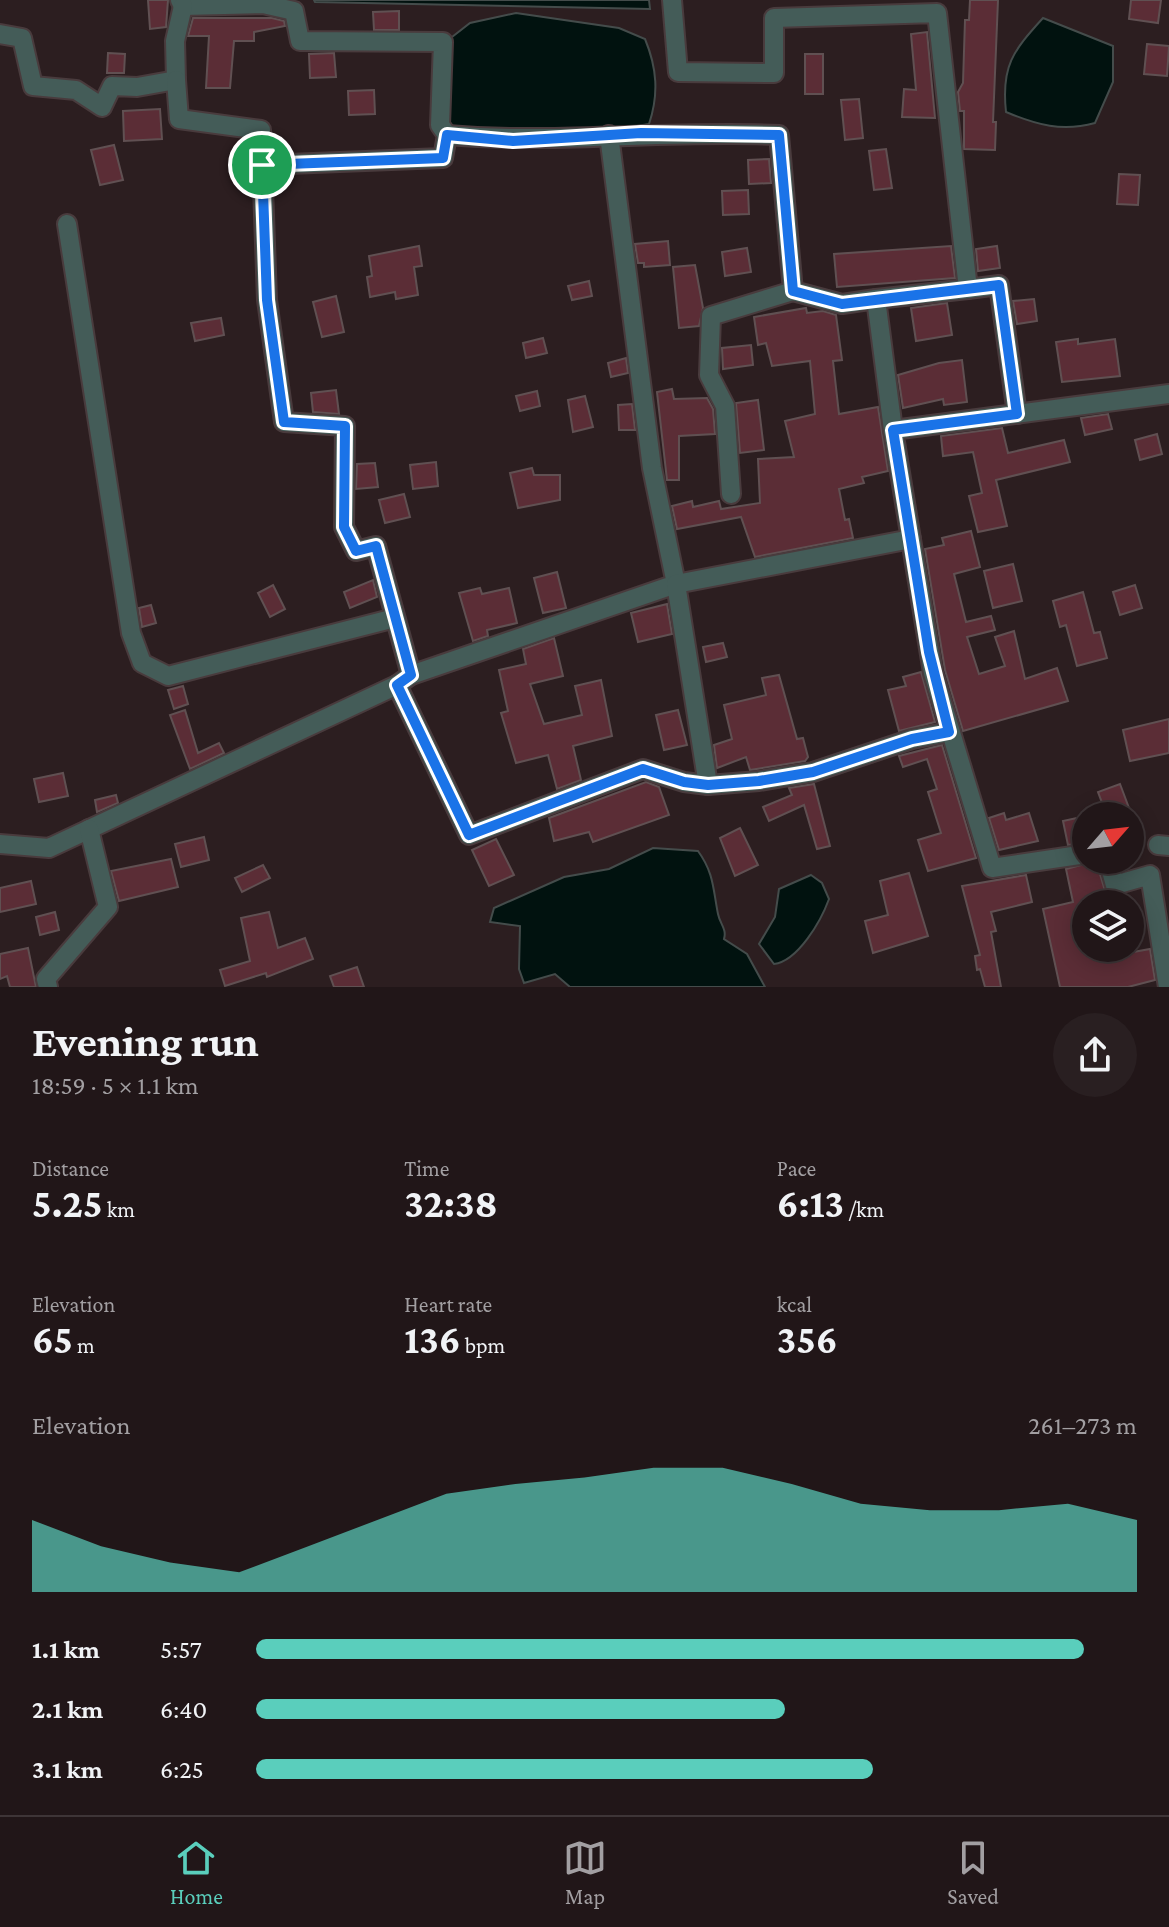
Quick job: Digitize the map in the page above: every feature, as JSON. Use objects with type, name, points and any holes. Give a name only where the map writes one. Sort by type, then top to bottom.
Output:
[{"type":"street","points":[[672,0],[678,72],[774,73],[774,18],[937,7],[968,289]]},
{"type":"street","points":[[262,165],[443,158],[447,135],[440,125],[443,42],[300,41],[294,11],[263,4],[182,3],[175,41],[176,80],[179,119],[261,130],[262,165],[267,300],[284,422],[345,426],[344,527],[356,551],[376,546],[395,618],[404,680],[469,835],[643,769],[684,782],[708,785],[813,772],[912,739],[949,732]]},
{"type":"street","points":[[0,34],[22,38],[33,86],[76,90],[102,107],[112,86],[137,87],[176,80]]},
{"type":"street","points":[[447,135],[513,141],[609,135],[779,135],[793,291]]},
{"type":"street","points":[[609,135],[652,468],[676,584],[708,785]]},
{"type":"street","points":[[67,224],[131,633],[142,663],[168,676],[395,618]]},
{"type":"street","points":[[731,494],[725,406],[709,375],[711,316],[793,291],[842,304],[999,285],[1017,414]]},
{"type":"street","points":[[876,299],[893,430],[931,662],[949,732],[992,868],[1072,856]]},
{"type":"street","points":[[893,430],[1169,394]]},
{"type":"street","points":[[0,844],[49,848],[404,680],[676,584],[911,539]]},
{"type":"street","points":[[48,987],[46,979],[108,907],[89,829]]},
{"type":"street","points":[[1112,874],[1115,885],[1150,875],[1168,987]]},
{"type":"shaded area","points":[[649,0],[650,9],[315,2]]},
{"type":"shaded area","points":[[516,13],[619,28],[645,39],[655,81],[649,124],[602,131],[519,134],[493,133],[447,124],[443,88],[452,37],[470,23]]},
{"type":"shaded area","points":[[1043,18],[1113,46],[1113,82],[1095,123],[1072,127],[1050,126],[1006,112],[1005,83],[1011,60]]},
{"type":"shaded area","points":[[653,848],[698,851],[710,874],[725,932],[724,939],[747,954],[765,987],[570,987],[555,974],[524,983],[519,969],[520,926],[490,922],[494,908],[564,877],[609,869]]},
{"type":"shaded area","points":[[811,875],[822,883],[829,899],[800,948],[792,956],[774,964],[759,944],[775,917],[779,889]]},
{"type":"building","points":[[148,0],[168,0],[166,27],[150,29]]},
{"type":"building","points":[[970,0],[998,0],[993,122],[996,122],[995,150],[964,149],[964,111],[960,111],[958,92],[963,83],[965,20],[969,20]]},
{"type":"building","points":[[1131,0],[1161,0],[1158,23],[1129,19]]},
{"type":"building","points":[[399,11],[399,30],[374,30],[373,12]]},
{"type":"building","points":[[193,18],[272,18],[284,21],[285,26],[254,32],[254,41],[234,41],[230,88],[206,88],[209,36],[188,36]]},
{"type":"building","points":[[927,32],[935,118],[902,117],[904,89],[916,90],[911,34]]},
{"type":"building","points":[[1147,44],[1169,46],[1167,76],[1144,74]]},
{"type":"building","points":[[108,53],[125,54],[124,73],[107,73]]},
{"type":"building","points":[[334,53],[336,77],[310,78],[309,54]]},
{"type":"building","points":[[805,54],[823,54],[823,94],[805,94]]},
{"type":"building","points":[[374,90],[375,114],[349,115],[348,91]]},
{"type":"building","points":[[859,99],[863,138],[845,140],[841,100]]},
{"type":"building","points":[[160,109],[162,139],[124,141],[123,111]]},
{"type":"building","points":[[114,145],[123,180],[100,185],[91,150]]},
{"type":"building","points":[[886,149],[892,188],[874,190],[869,151]]},
{"type":"building","points":[[769,159],[771,183],[749,184],[748,160]]},
{"type":"building","points":[[1119,174],[1140,175],[1138,205],[1117,204]]},
{"type":"building","points":[[748,190],[749,214],[723,215],[722,191]]},
{"type":"building","points":[[668,241],[670,265],[644,267],[644,263],[638,263],[635,244]]},
{"type":"building","points":[[419,246],[422,266],[414,267],[418,295],[396,299],[395,292],[370,297],[367,277],[372,276],[369,256]]},
{"type":"building","points":[[951,246],[955,278],[837,287],[834,254]]},
{"type":"building","points":[[997,246],[1000,268],[978,271],[976,249]]},
{"type":"building","points":[[747,248],[751,272],[725,276],[722,252]]},
{"type":"building","points":[[695,265],[703,308],[699,326],[679,328],[673,267]]},
{"type":"building","points":[[589,281],[592,296],[572,300],[568,286]]},
{"type":"building","points":[[336,296],[344,332],[322,337],[313,302]]},
{"type":"building","points":[[1034,299],[1037,321],[1017,324],[1013,301]]},
{"type":"building","points":[[947,303],[952,335],[916,341],[911,308]]},
{"type":"building","points":[[806,308],[807,313],[823,311],[836,315],[842,360],[833,361],[839,414],[878,407],[888,471],[862,477],[864,483],[839,489],[845,520],[849,519],[853,538],[755,557],[741,517],[677,529],[672,506],[692,501],[693,507],[719,501],[721,509],[760,503],[758,459],[794,457],[785,421],[815,414],[810,361],[772,366],[766,343],[758,345],[754,317]]},
{"type":"building","points":[[221,318],[224,335],[195,341],[191,323]]},
{"type":"building","points":[[543,338],[547,353],[526,358],[523,343]]},
{"type":"building","points":[[1078,339],[1078,344],[1115,339],[1120,376],[1062,382],[1056,342]]},
{"type":"building","points":[[751,345],[753,365],[723,369],[722,348]]},
{"type":"building","points":[[626,358],[628,373],[611,377],[608,363]]},
{"type":"building","points":[[962,360],[967,402],[944,405],[943,399],[903,408],[898,375]]},
{"type":"building","points":[[672,389],[674,399],[707,398],[713,409],[715,434],[679,436],[679,480],[667,480],[657,392]]},
{"type":"building","points":[[336,390],[339,414],[313,412],[311,393]]},
{"type":"building","points":[[537,391],[540,406],[520,411],[516,396]]},
{"type":"building","points":[[585,396],[593,427],[573,432],[568,400]]},
{"type":"building","points":[[758,400],[764,450],[740,453],[736,403]]},
{"type":"building","points":[[632,404],[635,430],[619,430],[618,405]]},
{"type":"building","points":[[1108,414],[1112,429],[1085,435],[1081,418]]},
{"type":"building","points":[[1002,428],[1008,453],[1064,440],[1070,462],[996,480],[1007,526],[978,532],[969,496],[982,493],[973,452],[943,456],[941,436]]},
{"type":"building","points":[[1157,434],[1162,454],[1140,460],[1135,440]]},
{"type":"building","points":[[436,462],[438,486],[413,489],[410,465]]},
{"type":"building","points":[[375,463],[378,487],[356,489],[357,464]]},
{"type":"building","points":[[532,468],[534,475],[560,475],[560,500],[518,508],[510,473]]},
{"type":"building","points":[[404,494],[410,517],[385,523],[379,500]]},
{"type":"building","points":[[971,531],[980,567],[954,574],[966,622],[991,616],[995,630],[967,637],[979,674],[1005,666],[995,637],[1014,631],[1025,679],[1057,668],[1068,701],[963,731],[945,670],[925,549],[944,545],[942,538]]},
{"type":"building","points":[[1013,564],[1022,601],[993,608],[984,571]]},
{"type":"building","points":[[557,572],[566,608],[543,613],[534,578]]},
{"type":"building","points":[[373,580],[377,597],[350,608],[344,592]]},
{"type":"building","points":[[273,585],[285,609],[270,617],[258,593]]},
{"type":"building","points":[[1135,585],[1142,608],[1120,615],[1113,592]]},
{"type":"building","points":[[480,588],[482,594],[509,588],[517,623],[487,630],[488,636],[473,641],[459,593]]},
{"type":"building","points":[[1083,592],[1094,633],[1100,632],[1107,658],[1077,666],[1066,625],[1060,627],[1053,601]]},
{"type":"building","points":[[667,604],[672,634],[638,642],[631,613]]},
{"type":"building","points":[[151,605],[156,623],[142,627],[139,608]]},
{"type":"building","points":[[554,638],[563,676],[530,684],[544,724],[582,715],[575,686],[601,680],[612,736],[573,746],[581,780],[557,789],[548,755],[516,763],[501,713],[508,711],[499,670],[526,664],[523,649]]},
{"type":"building","points":[[723,643],[727,657],[706,662],[703,647]]},
{"type":"building","points":[[921,672],[935,722],[899,731],[888,690],[906,686],[903,677]]},
{"type":"building","points":[[779,675],[797,739],[803,738],[808,757],[805,761],[750,770],[746,757],[717,768],[714,745],[732,739],[724,705],[766,695],[762,678]]},
{"type":"building","points":[[183,686],[188,704],[174,709],[168,690]]},
{"type":"building","points":[[185,710],[198,753],[219,743],[224,753],[190,769],[170,715]]},
{"type":"building","points":[[678,710],[687,745],[664,750],[656,715]]},
{"type":"building","points":[[1169,719],[1169,753],[1130,761],[1123,730]]},
{"type":"building","points":[[942,745],[976,858],[928,871],[918,840],[941,833],[928,792],[937,789],[927,759],[903,767],[899,756]]},
{"type":"building","points":[[63,773],[68,796],[39,802],[34,779]]},
{"type":"building","points":[[646,782],[659,787],[669,815],[593,842],[589,832],[554,841],[549,818]]},
{"type":"building","points":[[814,784],[830,846],[817,849],[804,805],[769,821],[763,807],[792,795],[789,788]]},
{"type":"building","points":[[1120,784],[1127,802],[1102,802],[1098,792]]},
{"type":"building","points":[[116,795],[118,803],[97,812],[95,800]]},
{"type":"building","points":[[1004,813],[1006,820],[1029,813],[1038,841],[999,850],[989,818]]},
{"type":"building","points":[[1072,819],[1072,844],[1068,845],[1063,821]]},
{"type":"building","points":[[740,828],[758,865],[735,876],[720,838]]},
{"type":"building","points":[[204,837],[209,860],[181,867],[175,844]]},
{"type":"building","points":[[496,839],[514,875],[489,886],[472,850]]},
{"type":"building","points":[[171,859],[178,887],[119,901],[111,871]]},
{"type":"building","points":[[263,865],[270,878],[242,892],[235,878]]},
{"type":"building","points":[[1072,867],[1072,874],[1100,874],[1105,890],[1072,890],[1072,897],[1066,869]]},
{"type":"building","points":[[909,873],[928,936],[873,953],[865,921],[888,915],[880,881]]},
{"type":"building","points":[[1026,875],[1032,902],[991,912],[996,931],[991,932],[1001,987],[985,987],[980,969],[977,970],[975,956],[980,955],[962,886]]},
{"type":"building","points":[[31,881],[36,904],[0,912],[0,888]]},
{"type":"building","points":[[1072,902],[1072,962],[1144,962],[1144,950],[1150,949],[1155,980],[1128,987],[1060,987],[1043,909]]},
{"type":"building","points":[[55,912],[59,930],[40,935],[36,917]]},
{"type":"building","points":[[269,912],[278,948],[305,938],[313,959],[267,977],[266,973],[225,986],[220,970],[250,961],[241,918]]},
{"type":"building","points":[[28,948],[36,987],[10,987],[7,976],[0,979],[0,954]]},
{"type":"building","points":[[357,967],[364,987],[334,987],[330,976]]},
{"type":"route","points":[[641,133],[779,135],[793,291],[842,304],[999,285],[1017,414],[893,430],[929,652],[949,732],[912,739],[813,772],[759,781],[708,785],[684,782],[643,769],[550,807],[469,835],[397,685],[411,675],[376,546],[356,551],[344,527],[345,426],[284,422],[267,300],[262,165],[443,158],[447,135],[513,141],[641,133]]}]
